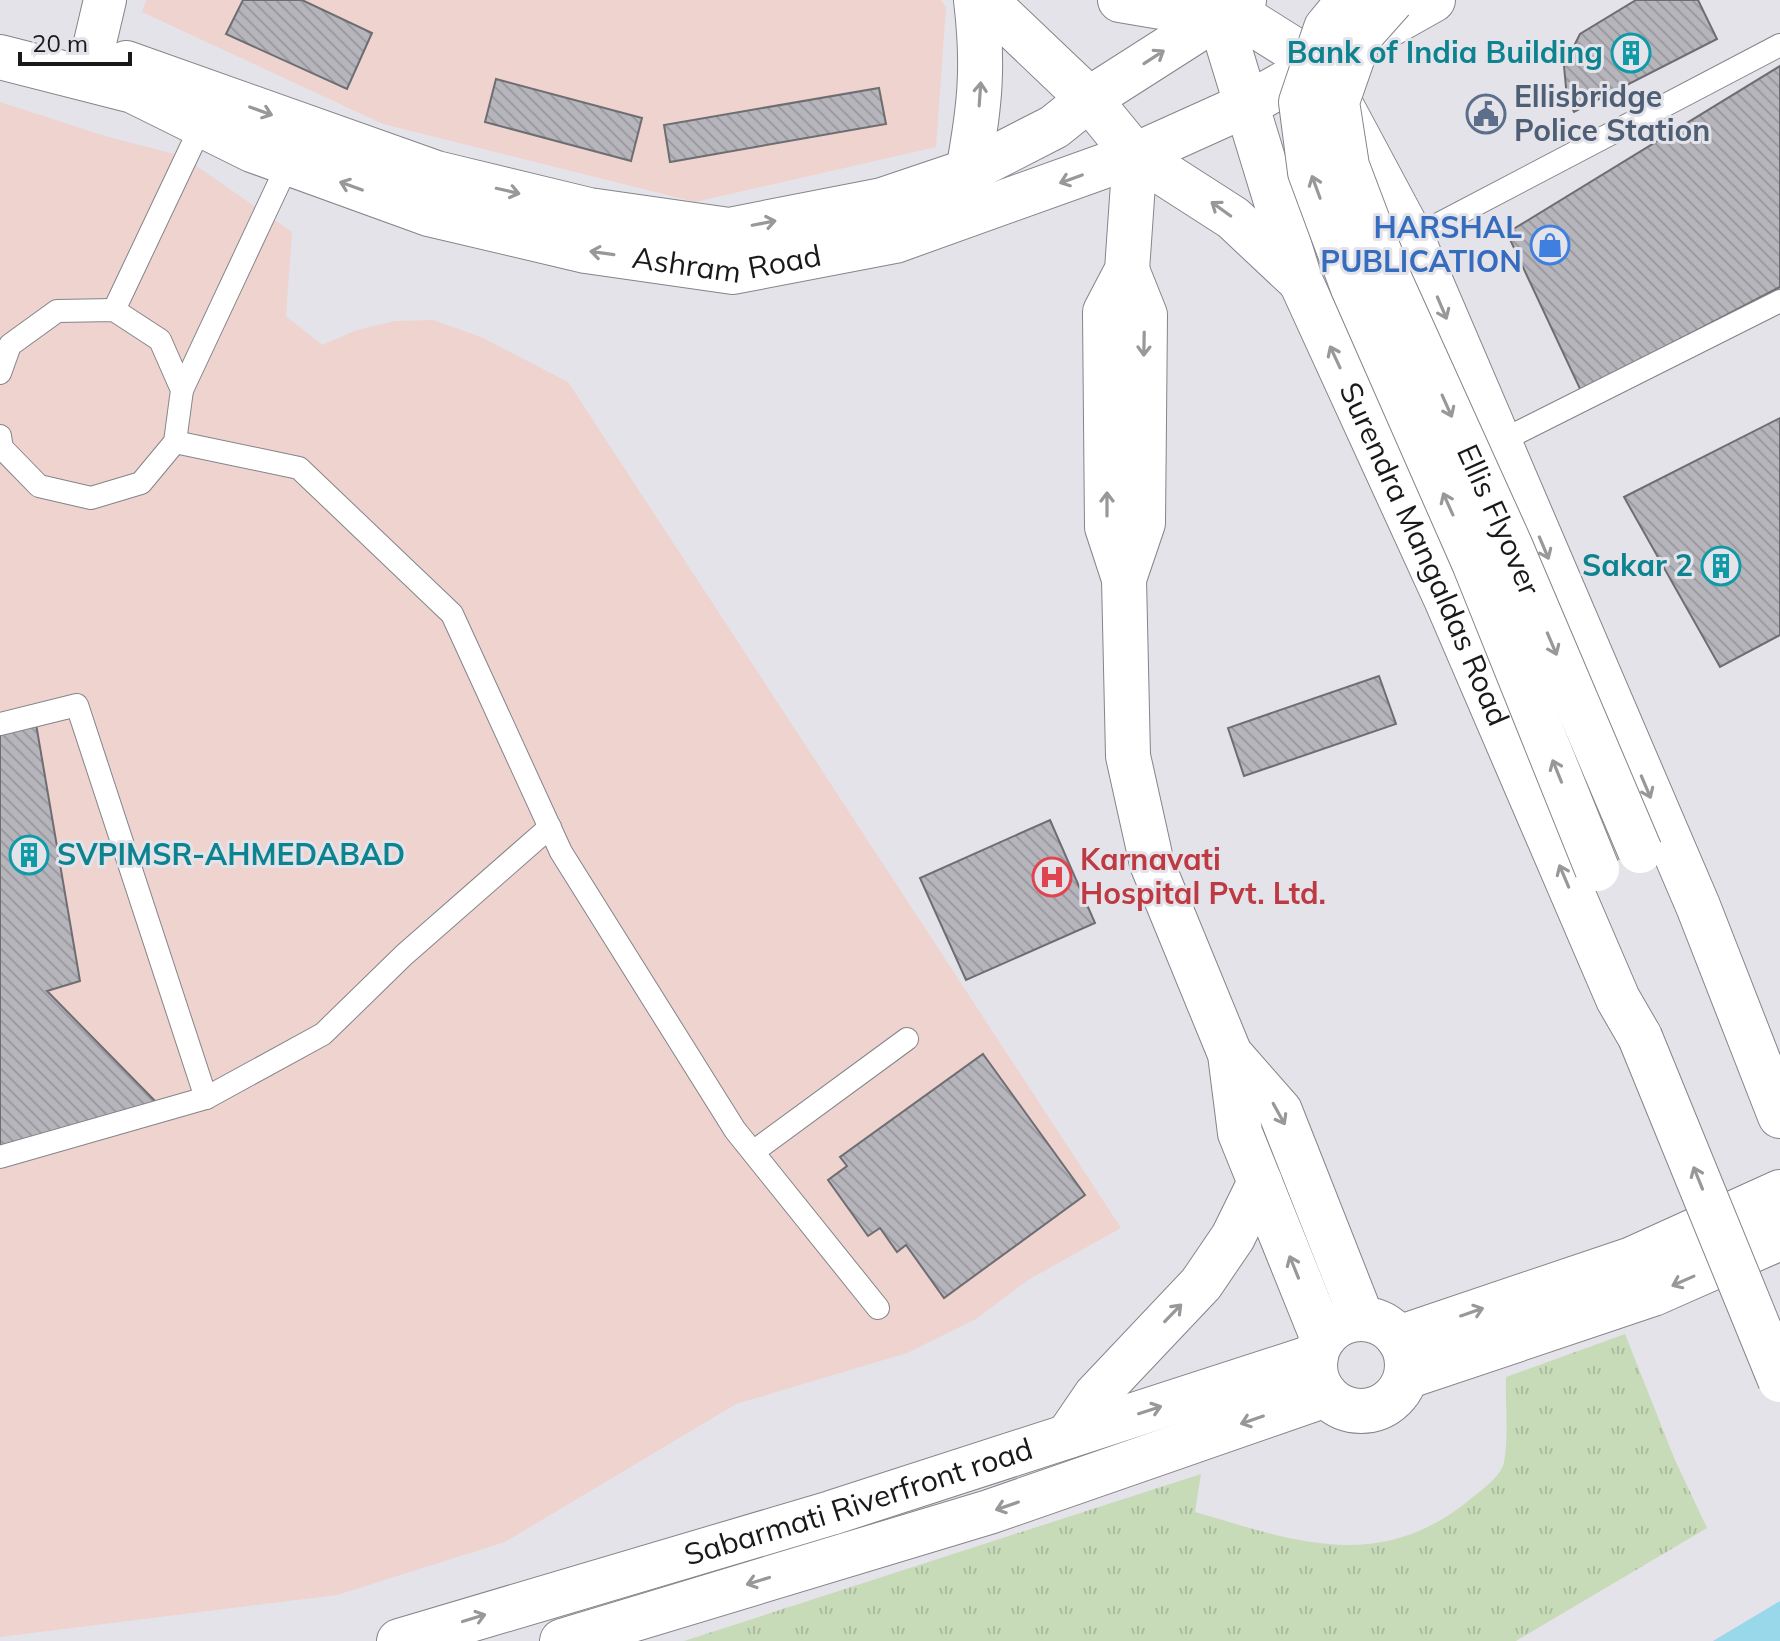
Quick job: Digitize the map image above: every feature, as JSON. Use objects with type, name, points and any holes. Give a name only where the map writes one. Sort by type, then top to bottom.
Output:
[{"type":"main road","points":[[968,171],[978,117],[983,57],[976,0]]},
{"type":"main road","points":[[985,0],[1089,99],[1135,155],[1233,218],[1300,280]]},
{"type":"main road","points":[[1120,0],[1232,8],[1320,66],[1412,238],[1697,926],[1748,1030],[1780,1116]]},
{"type":"main road","name":"Ellis Flyover","points":[[1349,0],[1326,28],[1301,102],[1310,172],[1353,288],[1474,563],[1597,869],[1640,1037]]},
{"type":"main road","name":"Ellis Flyover","points":[[1392,0],[1360,36],[1337,102],[1347,166],[1390,280],[1510,545],[1640,851],[1697,926]]},
{"type":"main road","name":"Ashram Road","points":[[208,109],[288,164],[429,214],[586,251],[733,272],[895,241],[1135,155],[1246,105],[1433,0]]},
{"type":"main road","name":"Ashram Road","points":[[0,28],[133,91],[436,173],[589,210],[729,230],[882,200],[968,171],[1054,127],[1089,99],[1232,8]]},
{"type":"main road","name":"Surendra Mangaldas Road","points":[[1232,8],[1246,105],[1300,280],[1446,599],[1618,999],[1640,1037]]},
{"type":"main road","name":"Ashram Road","points":[[0,57],[85,66]]},
{"type":"main road","points":[[1135,155],[1127,270],[1145,315],[1143,523],[1124,579],[1128,756],[1152,864],[1230,1054],[1240,1133],[1322,1363],[1348,1409],[1377,1408],[1390,1401],[1389,1345],[1280,1111],[1230,1054]]},
{"type":"main road","points":[[1640,1037],[1780,1380]]},
{"type":"main road","points":[[1068,1436],[1096,1395],[1201,1284],[1233,1237],[1260,1182]]},
{"type":"main road","points":[[1389,1345],[1632,1259],[1780,1192]]},
{"type":"main road","points":[[1322,1363],[1342,1323],[1389,1345],[1653,1294],[1780,1238]]},
{"type":"main road","name":"Sabarmati Riverfront road","points":[[399,1641],[831,1513],[1068,1436],[1322,1363]]},
{"type":"main road","name":"Sabarmati Riverfront road","points":[[562,1641],[989,1512],[1322,1363]]},
{"type":"main road","points":[[831,1513],[843,1556]]},
{"type":"street","points":[[85,66],[105,0]]},
{"type":"lane","points":[[1412,238],[1780,45]]},
{"type":"lane","points":[[114,310],[208,109]]},
{"type":"lane","points":[[0,436],[2,448],[39,486],[91,498],[141,483],[175,442],[182,390],[288,164]]},
{"type":"lane","points":[[1499,442],[1780,301]]},
{"type":"lane","points":[[0,373],[5,345],[57,311],[114,310],[160,340],[182,390]]},
{"type":"lane","points":[[175,442],[299,468],[452,614],[570,865],[735,1130],[878,1308]]},
{"type":"lane","points":[[0,724],[77,705],[206,1098]]},
{"type":"lane","points":[[0,1157],[206,1098],[323,1034],[404,955],[550,827]]},
{"type":"lane","points":[[753,1152],[907,1039]]},
{"type":"shaded area","points":[[146,0],[941,0],[946,7],[936,147],[695,202],[383,124],[142,12]]},
{"type":"shaded area","points":[[0,102],[105,136],[182,156],[292,232],[286,316],[322,345],[357,330],[395,321],[433,320],[481,337],[568,382],[1121,1228],[1028,1280],[976,1319],[907,1353],[736,1404],[505,1542],[337,1595],[0,1637]]},
{"type":"green space","points":[[1625,1334],[1675,1460],[1707,1528],[1516,1641],[684,1641],[1201,1474],[1195,1512],[1301,1540],[1367,1544],[1400,1538],[1434,1524],[1467,1502],[1502,1468],[1507,1431],[1506,1377]]},
{"type":"water","points":[[1780,1601],[1780,1641],[1713,1641]]},
{"type":"building","points":[[243,0],[302,0],[372,33],[347,89],[226,34]]},
{"type":"building","name":"Bank of India Building","points":[[1636,0],[1698,0],[1717,39],[1574,112],[1567,98],[1564,66],[1580,34]]},
{"type":"building","points":[[1780,66],[1780,287],[1581,391],[1507,233]]},
{"type":"building","points":[[496,79],[642,118],[631,161],[485,122]]},
{"type":"building","points":[[879,88],[886,124],[670,162],[664,125]]},
{"type":"building","name":"Sakar 2","points":[[1780,418],[1780,635],[1720,667],[1624,497]]},
{"type":"building","points":[[1379,676],[1396,724],[1244,776],[1228,728]]},
{"type":"building","name":"SVPIMSR-AHMEDABAD","points":[[35,718],[80,981],[47,991],[158,1104],[0,1146],[0,728]]},
{"type":"building","points":[[1050,820],[1095,923],[966,980],[920,878]]},
{"type":"building","points":[[983,1054],[1085,1195],[944,1298],[906,1245],[897,1252],[880,1228],[868,1236],[828,1180],[847,1166],[840,1157]]},
{"type":"place","name":"Bank of India Building","points":[[1631,53]]},
{"type":"place","name":"Ellisbridge Police Station","points":[[1486,114]]},
{"type":"place","name":"HARSHAL PUBLICATION","points":[[1550,245]]},
{"type":"place","name":"Sakar 2","points":[[1721,566]]},
{"type":"place","name":"SVPIMSR-AHMEDABAD","points":[[29,855]]},
{"type":"place","name":"Karnavati Hospital Pvt. Ltd.","points":[[1052,877]]}]
